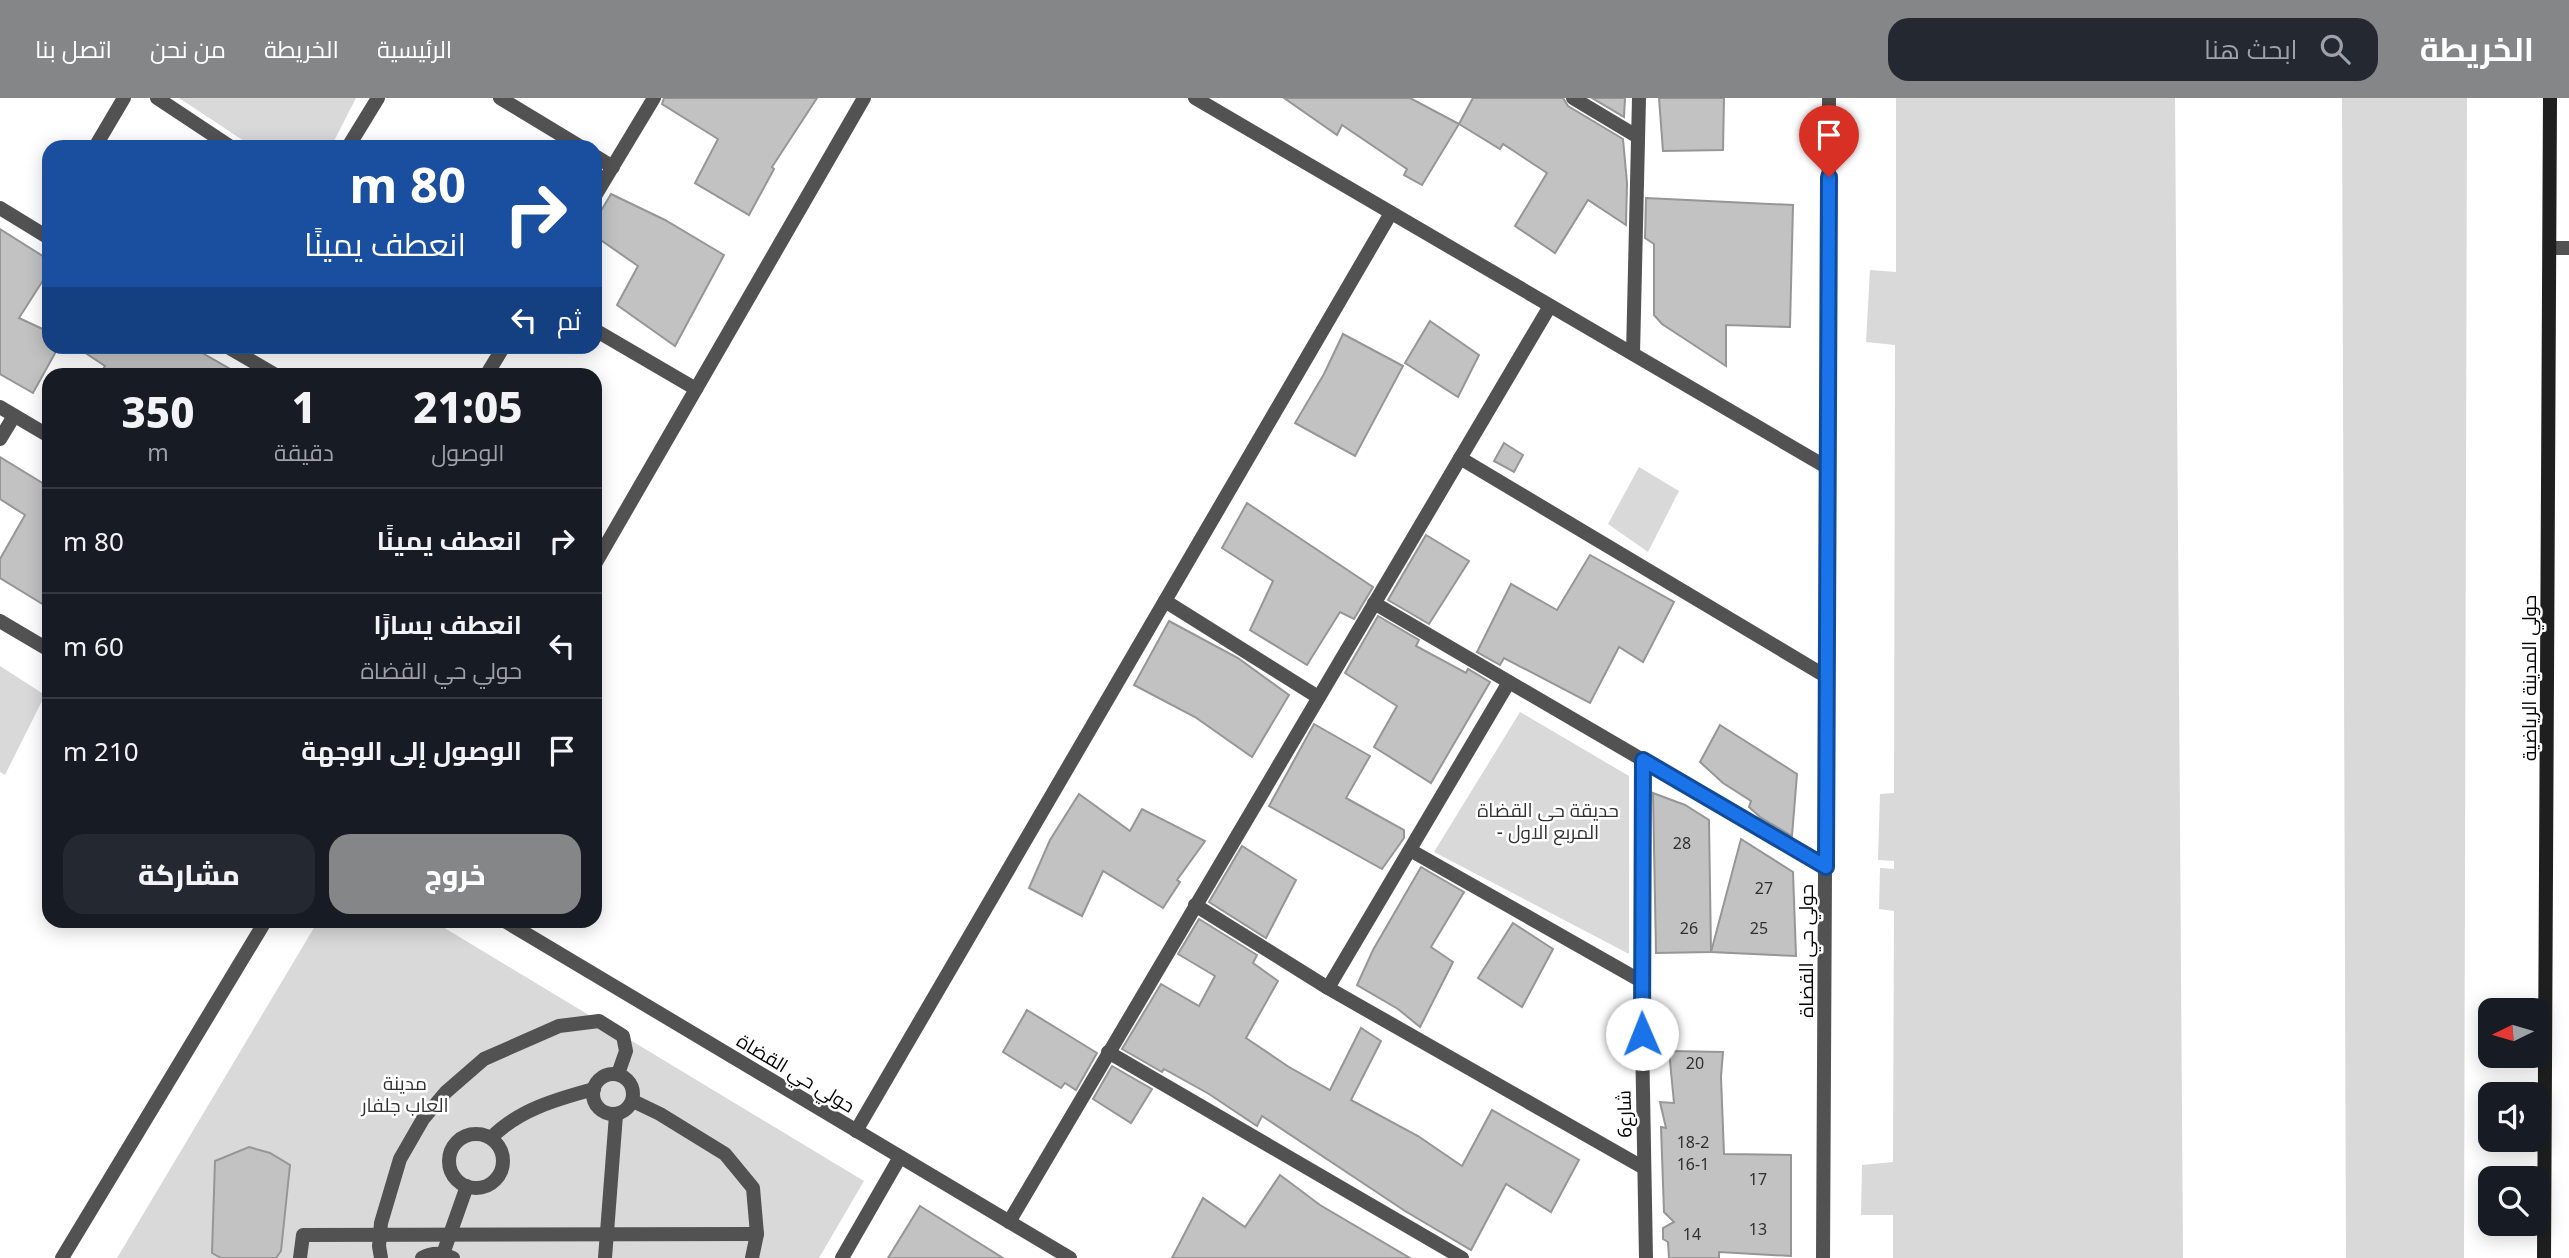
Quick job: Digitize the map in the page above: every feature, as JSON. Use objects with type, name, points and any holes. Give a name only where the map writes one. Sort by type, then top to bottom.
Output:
[{"type":"street","points":[[99,140],[124,98]]},
{"type":"street","points":[[157,98],[220,140]]},
{"type":"street","points":[[352,140],[378,98]]},
{"type":"street","points":[[500,98],[569,140]]},
{"type":"street","points":[[602,185],[654,98]]},
{"type":"street","points":[[602,552],[863,98]]},
{"type":"street","points":[[1195,98],[1828,468]]},
{"type":"street","points":[[1573,98],[1638,137]]},
{"type":"street","points":[[1633,354],[1639,98]]},
{"type":"street","name":"حولي حي القضاة","points":[[1823,1258],[1829,98]]},
{"type":"street","name":"حولي المدينة الرياضية","points":[[2544,1258],[2550,98]]},
{"type":"street","points":[[602,160],[613,167]]},
{"type":"street","points":[[0,208],[42,230]]},
{"type":"street","points":[[856,1131],[1391,213]]},
{"type":"street","points":[[2551,248],[2569,247]]},
{"type":"street","points":[[1009,1222],[1550,306]]},
{"type":"street","points":[[602,334],[696,389]]},
{"type":"street","points":[[239,354],[264,368]]},
{"type":"street","points":[[0,407],[42,432]]},
{"type":"street","points":[[0,439],[14,415]]},
{"type":"street","points":[[1460,458],[1827,677]]},
{"type":"street","points":[[1165,601],[1318,697]]},
{"type":"street","points":[[1374,603],[1826,867]]},
{"type":"street","points":[[0,621],[42,646]]},
{"type":"street","points":[[1328,988],[1509,682]]},
{"type":"street","name":"شارع6","points":[[1643,760],[1641,981],[1646,1258]]},
{"type":"street","points":[[1410,850],[1641,981]]},
{"type":"street","points":[[1195,905],[1328,988],[1644,1168]]},
{"type":"street","points":[[62,1258],[261,928]]},
{"type":"street","name":"حولي حي القضاة","points":[[516,928],[1070,1258]]},
{"type":"street","points":[[381,1258],[381,1223],[400,1159],[423,1119],[446,1092],[484,1059],[559,1026],[599,1021],[623,1036],[626,1051],[618,1074]]},
{"type":"street","points":[[1108,1052],[1462,1258]]},
{"type":"street","points":[[618,1074],[628,1080],[634,1090],[633,1101],[626,1111],[616,1115],[606,1114],[598,1108],[593,1099],[594,1089],[598,1081],[606,1075],[618,1074]]},
{"type":"street","points":[[491,1138],[500,1128],[545,1103],[594,1089]]},
{"type":"street","points":[[633,1101],[660,1114],[725,1154],[753,1188],[757,1234],[752,1258]]},
{"type":"street","points":[[605,1258],[616,1115]]},
{"type":"street","points":[[476,1133],[491,1138],[500,1147],[503,1160],[500,1173],[492,1183],[479,1188],[467,1186],[456,1178],[449,1164],[451,1149],[461,1138],[476,1133]]},
{"type":"street","points":[[842,1258],[900,1157]]},
{"type":"street","points":[[422,1258],[429,1254],[448,1256],[449,1235],[467,1186]]},
{"type":"street","points":[[300,1258],[303,1236],[757,1234]]},
{"type":"green space","points":[[179,98],[356,98],[335,140],[242,140]]},
{"type":"green space","points":[[1896,98],[2175,98],[2183,1258],[1893,1258],[1893,1215],[1861,1215],[1862,1165],[1893,1162],[1894,911],[1879,909],[1880,868],[1894,869],[1894,861],[1878,860],[1880,794],[1894,793],[1895,345],[1866,342],[1870,270],[1896,272]]},
{"type":"green space","points":[[2342,98],[2467,98],[2464,1258],[2346,1258]]},
{"type":"green space","points":[[1639,467],[1679,491],[1648,552],[1608,524]]},
{"type":"green space","points":[[0,666],[42,693],[42,701],[5,775],[0,772]]},
{"type":"green space","name":"حديقة حي القضاة - المربع الاول","points":[[1520,712],[1629,776],[1629,954],[1434,852]]},
{"type":"green space","name":"مدينة العاب جلفار","points":[[314,928],[445,928],[864,1181],[819,1258],[117,1258]]},
{"type":"building","points":[[664,98],[817,98],[772,167],[774,169],[749,215],[695,183],[718,139],[662,104]]},
{"type":"building","points":[[1284,98],[1410,98],[1459,124],[1422,185],[1404,175],[1407,169],[1342,125],[1337,135]]},
{"type":"building","points":[[1473,98],[1563,98],[1568,106],[1623,139],[1627,183],[1626,225],[1588,200],[1555,253],[1515,226],[1547,173],[1503,144],[1500,149],[1459,124]]},
{"type":"building","points":[[1592,98],[1625,98],[1624,117]]},
{"type":"building","points":[[1659,98],[1724,98],[1723,150],[1663,151]]},
{"type":"building","points":[[611,194],[665,220],[724,255],[675,346],[617,305],[638,266],[602,241],[602,209]]},
{"type":"building","points":[[1646,198],[1793,205],[1790,327],[1726,325],[1726,366],[1662,324],[1654,315],[1654,244],[1645,238]]},
{"type":"building","points":[[0,229],[42,256],[42,282],[19,318],[42,329],[42,354],[55,354],[47,368],[42,368],[42,377],[33,393],[0,374]]},
{"type":"building","points":[[1430,321],[1479,355],[1458,397],[1405,363]]},
{"type":"building","points":[[1343,334],[1403,366],[1355,456],[1295,423],[1324,374]]},
{"type":"building","points":[[87,354],[204,354],[228,368],[104,368],[105,366]]},
{"type":"building","points":[[1504,443],[1523,455],[1514,472],[1494,461]]},
{"type":"building","points":[[0,457],[42,483],[42,604],[0,578],[0,559],[25,515],[0,499]]},
{"type":"building","points":[[1247,503],[1373,587],[1354,619],[1340,612],[1307,665],[1250,630],[1273,581],[1222,548]]},
{"type":"building","points":[[1426,535],[1469,561],[1429,624],[1388,600]]},
{"type":"building","points":[[1590,555],[1674,602],[1643,662],[1619,647],[1590,703],[1504,658],[1500,665],[1477,652],[1511,584],[1557,610]]},
{"type":"building","points":[[1378,616],[1419,640],[1416,646],[1466,673],[1468,669],[1490,682],[1431,783],[1374,747],[1397,706],[1345,673]]},
{"type":"building","points":[[1169,621],[1238,658],[1289,695],[1252,757],[1195,717],[1134,685]]},
{"type":"building","points":[[1314,724],[1370,756],[1346,798],[1404,830],[1404,838],[1382,869],[1269,806]]},
{"type":"building","points":[[1720,725],[1797,774],[1792,836],[1760,817],[1749,807],[1751,801],[1723,783],[1700,762]]},
{"type":"building","points":[[1653,793],[1685,805],[1709,820],[1711,952],[1656,953]]},
{"type":"building","points":[[1079,794],[1130,831],[1142,809],[1205,841],[1177,880],[1180,882],[1163,908],[1103,871],[1082,916],[1029,888],[1050,840]]},
{"type":"building","points":[[1741,839],[1793,872],[1796,956],[1711,952]]},
{"type":"building","points":[[1242,846],[1296,880],[1266,938],[1209,902]]},
{"type":"building","points":[[1421,867],[1464,892],[1431,947],[1453,962],[1420,1027],[1398,1009],[1357,985],[1373,950]]},
{"type":"building","points":[[1199,919],[1257,955],[1253,963],[1278,981],[1246,1038],[1330,1090],[1361,1028],[1381,1041],[1351,1100],[1418,1136],[1462,1166],[1492,1110],[1579,1160],[1551,1212],[1506,1184],[1471,1250],[1405,1211],[1262,1116],[1257,1126],[1209,1094],[1122,1049],[1161,984],[1199,1006],[1215,976],[1178,954]]},
{"type":"building","points":[[1513,923],[1553,949],[1522,1007],[1478,978]]},
{"type":"building","points":[[1027,1010],[1097,1053],[1076,1090],[1065,1083],[1061,1088],[1003,1052]]},
{"type":"building","points":[[1669,1051],[1723,1052],[1721,1077],[1724,1154],[1791,1155],[1791,1256],[1719,1252],[1719,1258],[1669,1258],[1668,1242],[1663,1239],[1663,1228],[1674,1222],[1664,1212],[1661,1127],[1666,1128],[1660,1102],[1674,1103]]},
{"type":"building","points":[[1112,1066],[1152,1089],[1131,1123],[1093,1099]]},
{"type":"building","points":[[249,1147],[270,1153],[290,1165],[281,1251],[276,1258],[221,1258],[212,1253],[215,1161]]},
{"type":"building","points":[[1280,1175],[1320,1205],[1410,1258],[1172,1258],[1203,1198],[1245,1227]]},
{"type":"building","points":[[920,1206],[1003,1258],[888,1258]]},
{"type":"route","points":[[1642,1034],[1643,760],[1826,867],[1829,177]]}]
